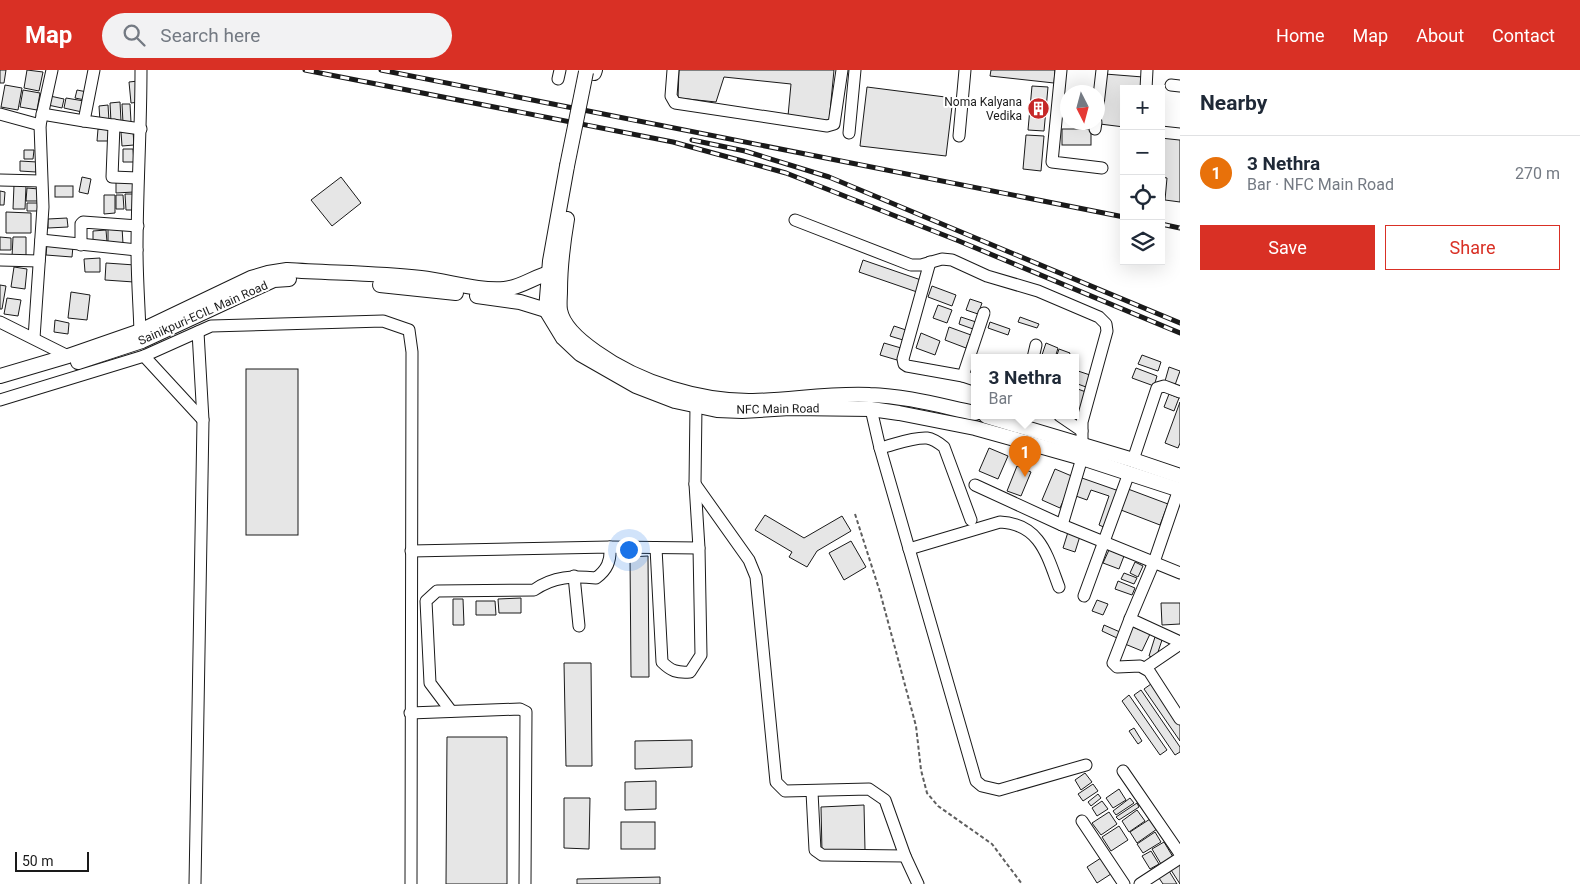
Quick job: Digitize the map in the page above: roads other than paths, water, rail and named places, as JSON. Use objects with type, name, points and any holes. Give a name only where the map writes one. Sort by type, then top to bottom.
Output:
[{"type":"main road","name":"NFC Main Road","points":[[590,71],[546,310],[563,338],[580,354],[636,386],[675,401],[717,410],[742,411],[790,408],[871,409],[975,428],[1082,444]]},
{"type":"main road","name":"Sainikpuri-ECIL Main Road","points":[[0,376],[68,356],[140,331],[251,278],[277,271],[422,278],[487,290],[506,289],[554,272]]},
{"type":"main road","name":"NFC Main Road","points":[[554,272],[560,311],[573,334],[607,360],[674,390],[696,396],[729,401],[870,394],[901,397],[971,412]]},
{"type":"main road","name":"Sainikpuri-ECIL Main Road","points":[[0,384],[72,364],[142,341],[274,280],[299,278],[421,288],[520,302],[546,310],[560,311]]},
{"type":"main road","name":"NFC Main Road","points":[[996,419],[1082,444],[1131,467],[1180,485]]},
{"type":"street","points":[[34,338],[43,207],[41,120],[50,70]]},
{"type":"street","points":[[84,121],[94,70]]},
{"type":"street","points":[[140,331],[137,250],[141,70]]},
{"type":"street","points":[[673,70],[671,96],[675,102],[827,126],[834,124],[842,70]]},
{"type":"street","points":[[849,133],[855,70]]},
{"type":"street","points":[[959,136],[965,70]]},
{"type":"street","points":[[1061,70],[1052,162],[1102,168]]},
{"type":"street","points":[[1100,85],[1102,70]]},
{"type":"street","points":[[1146,85],[1147,70]]},
{"type":"street","points":[[0,114],[41,120],[84,121],[141,129]]},
{"type":"street","points":[[114,125],[112,177],[138,178]]},
{"type":"street","points":[[1165,132],[1180,134]]},
{"type":"street","points":[[0,180],[41,181]]},
{"type":"street","points":[[795,220],[911,265],[921,266],[942,259],[952,260],[987,276],[1038,290],[1100,317],[1106,324],[1107,331],[1082,422],[1082,444],[1062,525]]},
{"type":"street","points":[[81,246],[81,224],[83,222],[138,226]]},
{"type":"street","points":[[41,240],[81,246],[137,250]]},
{"type":"street","points":[[0,260],[39,261]]},
{"type":"street","points":[[930,262],[904,364],[971,379]]},
{"type":"street","points":[[963,376],[984,313]]},
{"type":"street","points":[[0,400],[144,356],[211,326],[383,321],[409,330],[412,352],[411,884]]},
{"type":"street","points":[[0,322],[68,356]]},
{"type":"street","points":[[195,884],[203,420],[198,332]]},
{"type":"street","points":[[1034,354],[1036,345]]},
{"type":"street","points":[[144,356],[203,420]]},
{"type":"street","points":[[1084,596],[1131,467],[1157,388],[1164,386],[1180,392]]},
{"type":"street","points":[[656,548],[662,662],[670,670],[680,673],[690,672],[701,655],[699,548],[695,484],[696,406]]},
{"type":"street","points":[[871,409],[880,448],[976,781],[982,786],[999,790],[1086,765]]},
{"type":"street","points":[[1062,419],[1082,444]]},
{"type":"street","points":[[880,448],[927,438],[944,447],[971,520]]},
{"type":"street","points":[[695,484],[750,560],[756,577],[776,782],[785,791],[812,792],[869,789],[885,800],[905,856],[918,884]]},
{"type":"street","points":[[974,485],[1062,525],[1180,572]]},
{"type":"street","points":[[1180,485],[1154,562],[1113,662],[1117,667],[1140,666],[1149,671],[1180,719]]},
{"type":"street","points":[[909,550],[1000,522],[1011,522],[1033,534],[1042,544],[1058,587]]},
{"type":"street","points":[[411,551],[610,547],[699,548]]},
{"type":"street","points":[[451,712],[430,683],[426,601],[437,591],[534,590],[545,582],[559,578],[574,576],[596,578],[606,571],[610,547]]},
{"type":"street","points":[[574,576],[579,626]]},
{"type":"street","points":[[1130,618],[1180,643],[1145,668]]},
{"type":"street","points":[[410,713],[520,709],[526,712],[525,884]]},
{"type":"street","points":[[1123,770],[1180,854]]},
{"type":"street","points":[[812,792],[815,850],[822,855],[905,856]]},
{"type":"street","points":[[1082,820],[1124,884]]},
{"type":"street","points":[[1140,884],[1180,858]]},
{"type":"railway","points":[[305,70],[673,142],[786,173],[959,241],[1180,333]]},
{"type":"railway","points":[[381,70],[1120,216]]},
{"type":"railway","points":[[692,140],[745,151],[829,177],[1180,323]]},
{"type":"railway","points":[[1165,225],[1180,228]]},
{"type":"place","name":"Noma Kalyana Vedika","points":[[1038,109]]},
{"type":"place","name":"3 Nethra","points":[[1025,477]]}]
